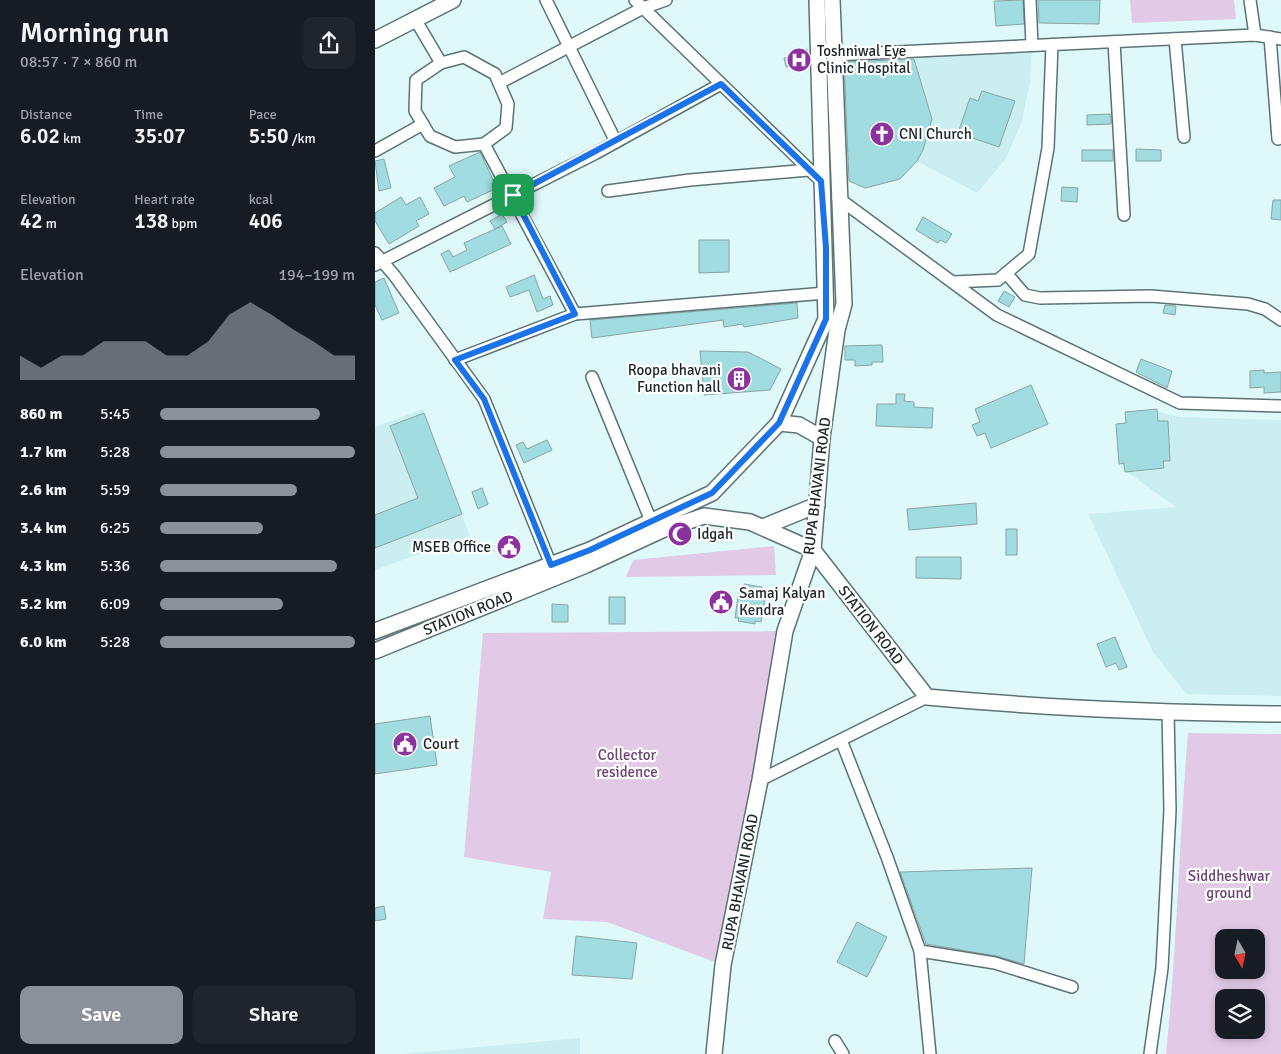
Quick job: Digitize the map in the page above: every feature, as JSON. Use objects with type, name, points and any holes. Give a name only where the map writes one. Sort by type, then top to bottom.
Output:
[{"type":"main road","points":[[375,40],[453,0]]},
{"type":"main road","points":[[375,631],[590,550],[712,493],[779,423],[826,319],[817,0]]},
{"type":"main road","name":"RUPA BHAVANI ROAD","points":[[714,1054],[723,965],[760,780],[785,631],[813,550],[822,438],[837,330],[844,304],[838,198],[832,0]]},
{"type":"main road","points":[[779,423],[799,425],[822,438]]},
{"type":"main road","points":[[763,527],[817,504]]},
{"type":"main road","name":"STATION ROAD","points":[[375,651],[586,566],[662,530],[704,516],[750,522],[813,550],[927,696]]},
{"type":"main road","points":[[927,696],[981,702],[1281,714]]},
{"type":"street","points":[[546,0],[616,142]]},
{"type":"street","points":[[499,83],[569,47],[639,4],[666,0]]},
{"type":"street","points":[[1030,0],[1032,46]]},
{"type":"street","points":[[1250,0],[1255,35]]},
{"type":"street","points":[[639,4],[821,181]]},
{"type":"street","points":[[415,19],[441,63]]},
{"type":"street","points":[[833,55],[1255,35],[1276,38],[1278,139]]},
{"type":"street","points":[[1175,39],[1184,137]]},
{"type":"street","points":[[1115,42],[1125,215]]},
{"type":"street","points":[[953,282],[998,280],[1029,254],[1048,148],[1052,44]]},
{"type":"street","points":[[464,57],[495,74],[499,83],[508,104],[506,128],[484,144],[455,147],[429,136],[415,111],[416,80],[441,63],[464,57]]},
{"type":"street","points":[[551,565],[484,399],[378,260],[513,195],[616,142],[721,84]]},
{"type":"street","points":[[375,151],[423,124]]},
{"type":"street","points":[[484,144],[575,314]]},
{"type":"street","points":[[608,191],[690,180],[809,170]]},
{"type":"street","points":[[838,198],[997,315],[1180,403],[1281,406]]},
{"type":"street","points":[[1006,273],[1025,295],[1040,298],[1151,296],[1248,304],[1265,309],[1281,320]]},
{"type":"street","points":[[455,360],[575,314],[826,293]]},
{"type":"street","points":[[592,377],[651,522]]},
{"type":"street","points":[[760,780],[927,696]]},
{"type":"street","points":[[1150,1054],[1162,968],[1170,810],[1169,711]]},
{"type":"street","points":[[841,740],[887,857],[920,951],[931,1054]]},
{"type":"street","points":[[920,951],[995,963],[1072,987]]},
{"type":"street","points":[[835,1042],[843,1054]]},
{"type":"shaded area","points":[[1032,45],[1030,83],[1021,124],[1005,160],[977,193],[917,161],[932,119],[913,51]]},
{"type":"shaded area","points":[[423,409],[470,536],[375,570],[375,427]]},
{"type":"shaded area","points":[[1147,409],[1180,417],[1281,420],[1281,696],[1186,694],[1153,652],[1088,514],[1176,507],[1120,467]]},
{"type":"shaded area","points":[[580,1038],[580,1054],[403,1054]]},
{"type":"green space","points":[[1130,0],[1234,0],[1236,19],[1132,23]]},
{"type":"green space","points":[[774,546],[776,575],[626,577],[633,560]]},
{"type":"green space","name":"Collector residence","points":[[785,631],[723,965],[607,922],[543,919],[551,872],[464,857],[483,633]]},
{"type":"green space","name":"Siddheshwar ground","points":[[1188,733],[1281,734],[1281,1054],[1166,1054],[1173,974]]},
{"type":"building","points":[[1023,0],[1024,24],[996,26],[994,1]]},
{"type":"building","points":[[1038,0],[1100,0],[1099,24],[1039,23]]},
{"type":"building","points":[[807,49],[809,63],[786,67],[784,58],[795,56],[794,52]]},
{"type":"building","name":"CNI Church","points":[[914,59],[932,119],[923,150],[917,161],[900,179],[865,188],[849,181],[844,62]]},
{"type":"building","points":[[982,91],[1015,101],[999,147],[958,133],[970,98],[978,101]]},
{"type":"building","points":[[1111,114],[1111,124],[1087,125],[1087,115]]},
{"type":"building","points":[[1136,149],[1161,150],[1161,161],[1136,161]]},
{"type":"building","points":[[1082,150],[1113,150],[1113,161],[1082,161]]},
{"type":"building","points":[[480,152],[497,188],[467,202],[464,196],[444,206],[434,188],[455,177],[449,166]]},
{"type":"building","points":[[384,159],[391,188],[379,191],[375,161]]},
{"type":"building","points":[[1062,187],[1078,188],[1077,202],[1061,201]]},
{"type":"building","points":[[401,197],[406,205],[420,197],[429,214],[416,221],[419,226],[389,244],[375,221],[375,213]]},
{"type":"building","points":[[1273,200],[1281,200],[1281,220],[1271,219]]},
{"type":"building","points":[[502,214],[507,222],[495,229],[490,221]]},
{"type":"building","points":[[923,217],[952,234],[946,243],[940,240],[938,243],[916,230]]},
{"type":"building","points":[[502,226],[511,244],[450,272],[441,254],[449,250],[453,257],[467,250],[464,243]]},
{"type":"building","points":[[699,240],[729,240],[729,272],[699,273]]},
{"type":"building","points":[[534,275],[543,299],[550,296],[553,305],[537,312],[529,290],[510,297],[506,287]]},
{"type":"building","points":[[384,278],[399,313],[382,320],[375,305],[375,282]]},
{"type":"building","points":[[1004,291],[1015,297],[1009,307],[998,301]]},
{"type":"building","points":[[797,303],[798,318],[744,327],[743,324],[724,327],[723,320],[592,338],[590,320]]},
{"type":"building","points":[[1165,305],[1176,306],[1175,315],[1163,313]]},
{"type":"building","points":[[882,345],[883,362],[872,362],[872,365],[855,366],[855,360],[845,360],[845,346]]},
{"type":"building","name":"Roopa bhavani Function hall","points":[[700,351],[748,352],[781,369],[770,390],[704,395]]},
{"type":"building","points":[[1141,359],[1172,371],[1167,388],[1136,372]]},
{"type":"building","points":[[1264,370],[1264,373],[1281,372],[1281,392],[1264,393],[1264,387],[1250,388],[1250,371]]},
{"type":"building","points":[[1031,385],[1048,424],[991,448],[985,433],[977,436],[972,425],[980,422],[975,409]]},
{"type":"building","points":[[896,394],[905,394],[904,401],[914,402],[914,407],[933,408],[932,428],[876,426],[877,404],[896,404]]},
{"type":"building","points":[[1157,409],[1158,421],[1168,421],[1170,461],[1163,461],[1164,468],[1125,472],[1124,463],[1119,464],[1116,424],[1126,423],[1125,412]]},
{"type":"building","points":[[424,413],[462,514],[375,548],[375,515],[418,498],[390,426]]},
{"type":"building","points":[[547,440],[552,450],[524,463],[516,445],[523,442],[527,449]]},
{"type":"building","points":[[482,488],[488,504],[478,509],[472,492]]},
{"type":"building","points":[[976,503],[977,524],[909,530],[907,509]]},
{"type":"building","points":[[1006,529],[1017,529],[1017,555],[1006,555]]},
{"type":"building","points":[[916,557],[961,557],[961,579],[916,578]]},
{"type":"building","points":[[744,584],[762,587],[761,597],[765,599],[761,622],[755,621],[755,624],[738,621],[739,618],[735,618],[739,590],[743,591]]},
{"type":"building","points":[[609,597],[625,597],[625,624],[609,624]]},
{"type":"building","points":[[552,604],[568,605],[568,622],[552,622]]},
{"type":"building","points":[[1115,637],[1127,667],[1119,670],[1116,663],[1106,667],[1097,644]]},
{"type":"building","name":"Court","points":[[430,716],[437,765],[375,774],[375,724]]},
{"type":"building","points":[[1032,868],[1024,964],[996,956],[926,944],[900,872]]},
{"type":"building","points":[[384,906],[386,919],[375,921],[375,908]]},
{"type":"building","points":[[857,922],[887,937],[867,977],[837,962]]},
{"type":"building","points":[[576,936],[637,943],[632,979],[572,975]]},
{"type":"place","name":"Toshniwal Eye Clinic Hospital","points":[[799,60]]},
{"type":"place","name":"CNI Church","points":[[882,134]]},
{"type":"place","name":"Roopa bhavani Function hall","points":[[739,379]]},
{"type":"place","name":"Idgah","points":[[680,534]]},
{"type":"place","name":"MSEB Office","points":[[509,547]]},
{"type":"place","name":"Samaj Kalyan Kendra","points":[[721,602]]},
{"type":"place","name":"Court","points":[[405,744]]},
{"type":"route","points":[[721,84],[821,181],[826,248],[826,319],[779,423],[712,493],[590,550],[551,565],[484,399],[455,360],[575,314],[513,195],[721,84]]}]
